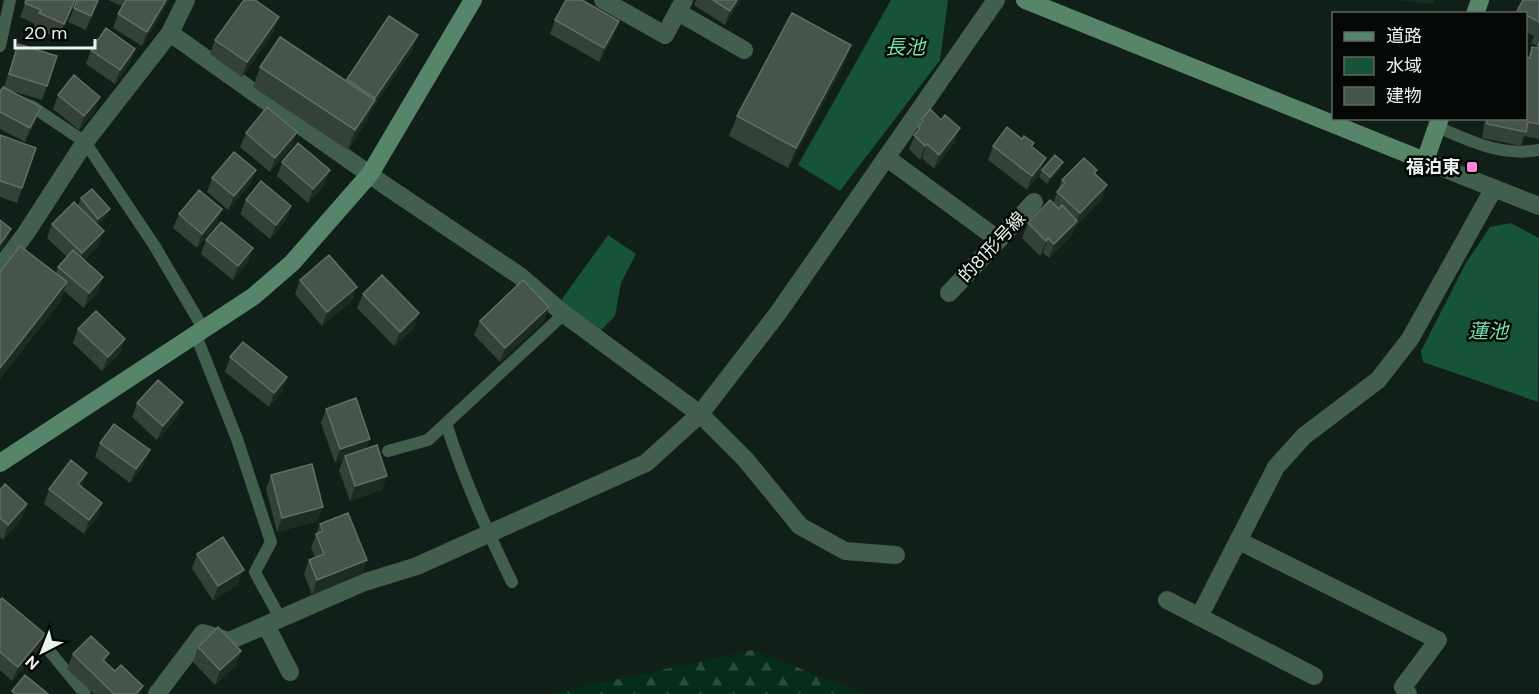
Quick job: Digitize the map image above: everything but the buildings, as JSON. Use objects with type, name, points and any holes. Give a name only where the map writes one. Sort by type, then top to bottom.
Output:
[{"type":"street","points":[[0,268],[26,233],[85,142],[170,33],[186,0]]},
{"type":"street","points":[[0,463],[254,296],[292,263],[370,174],[474,0]]},
{"type":"street","points":[[603,0],[665,35],[681,6],[744,50]]},
{"type":"street","points":[[157,694],[203,633],[229,641],[362,583],[417,566],[646,463],[700,414],[778,313],[996,0]]},
{"type":"street","points":[[1025,0],[1539,206]]},
{"type":"street","points":[[170,33],[520,276],[564,314],[700,414],[746,460],[800,526],[845,551],[896,555]]},
{"type":"street","points":[[1425,161],[1438,123]]},
{"type":"street","points":[[887,158],[999,240]]},
{"type":"street","points":[[1199,617],[1276,467],[1304,436],[1378,380],[1410,339],[1494,188]]},
{"type":"street","name":"的81形号線","points":[[949,293],[1034,202]]},
{"type":"street","points":[[1239,541],[1437,640],[1403,687],[1408,694]]},
{"type":"street","points":[[1167,600],[1314,676]]},
{"type":"street","points":[[273,622],[290,672]]},
{"type":"lane","points":[[0,46],[10,0]]},
{"type":"lane","points":[[0,95],[33,107],[85,142],[154,245],[199,331],[271,542],[255,572],[273,622]]},
{"type":"lane","points":[[1438,123],[1492,150],[1526,153],[1539,150]]},
{"type":"lane","points":[[388,451],[428,440],[564,314]]},
{"type":"lane","points":[[446,423],[489,534],[512,582]]},
{"type":"lane","points":[[25,624],[85,694]]},
{"type":"green space","points":[[753,650],[865,694],[550,694]]},
{"type":"water","name":"長池","points":[[891,0],[948,0],[940,60],[840,191],[798,165]]},
{"type":"water","name":"蓮池","points":[[1511,223],[1539,238],[1538,402],[1423,362],[1421,351],[1466,263],[1490,227]]},
{"type":"water","points":[[608,235],[636,254],[621,283],[615,316],[600,331],[563,306],[562,299]]},
{"type":"place","name":"福泊東","points":[[1472,167]]}]
